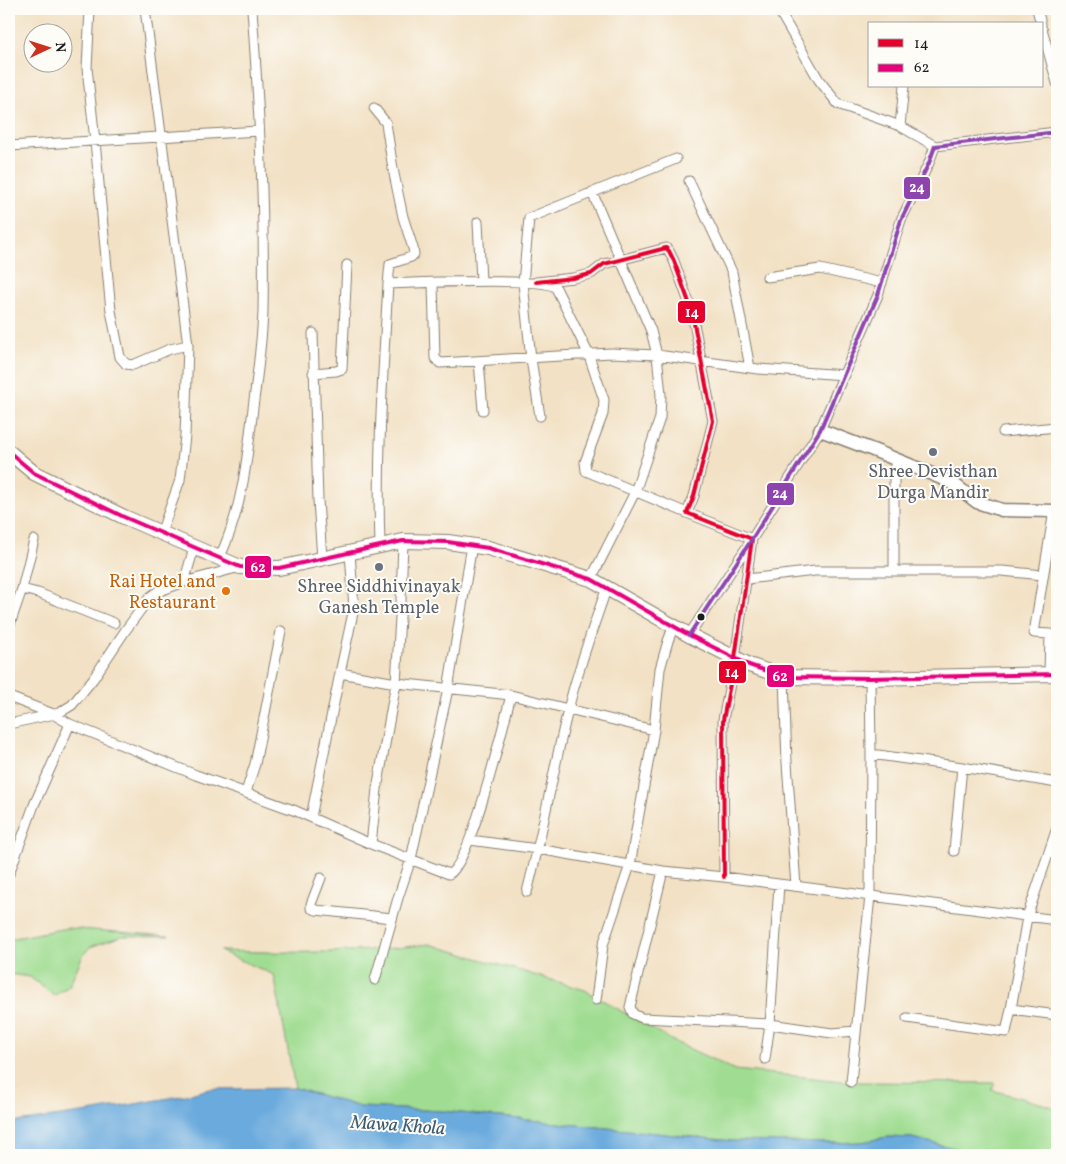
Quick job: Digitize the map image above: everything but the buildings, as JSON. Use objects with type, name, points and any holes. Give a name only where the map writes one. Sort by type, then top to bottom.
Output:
[{"type":"main road","points":[[9,452],[34,473],[124,517],[240,567],[279,568],[403,541],[448,542],[472,545],[592,579],[735,658],[784,677],[870,678],[1053,674]]},
{"type":"street","points":[[90,9],[87,68],[96,141],[111,311],[120,357],[126,364],[133,365],[170,349],[188,345]]},
{"type":"street","points":[[145,9],[188,345],[185,436],[180,480],[161,533]]},
{"type":"street","points":[[219,558],[231,533],[242,491],[259,360],[263,312],[262,168],[252,9]]},
{"type":"street","points":[[778,9],[819,80],[838,104],[900,126],[935,146],[1057,132]]},
{"type":"street","points":[[1037,9],[1040,22]]},
{"type":"street","points":[[1044,37],[1057,83]]},
{"type":"street","points":[[900,126],[904,88]]},
{"type":"street","points":[[374,108],[386,123],[402,217],[414,248],[414,254],[390,264],[380,416],[378,482],[380,545]]},
{"type":"street","points":[[9,146],[259,131]]},
{"type":"street","points":[[690,634],[820,430],[882,283],[901,220],[929,163],[935,146]]},
{"type":"street","points":[[540,416],[531,359],[523,283],[529,218],[676,159]]},
{"type":"street","points":[[689,181],[732,272],[750,368]]},
{"type":"street","points":[[592,192],[610,230],[620,259],[651,330],[657,355],[661,394],[660,418],[635,492],[592,579]]},
{"type":"street","points":[[478,222],[481,281]]},
{"type":"street","points":[[388,284],[481,281],[536,282],[591,274],[604,264],[666,248],[684,286],[691,308],[713,421],[694,496],[687,513]]},
{"type":"street","points":[[313,373],[342,369],[347,265]]},
{"type":"street","points":[[767,277],[820,269],[882,283]]},
{"type":"street","points":[[536,282],[552,284],[556,288],[588,353],[604,400],[603,414],[585,462],[586,471],[752,539]]},
{"type":"street","points":[[433,283],[435,358],[440,363],[531,359],[588,353],[657,355],[750,368],[844,375]]},
{"type":"street","points":[[312,333],[322,559]]},
{"type":"street","points":[[480,361],[483,410]]},
{"type":"street","points":[[1003,432],[1057,427]]},
{"type":"street","points":[[820,430],[951,482],[977,502],[1002,510],[1056,511],[1043,574],[1034,633],[1050,634],[1053,674]]},
{"type":"street","points":[[894,571],[894,473],[896,459]]},
{"type":"street","points":[[724,877],[723,720],[735,658],[752,539]]},
{"type":"street","points":[[9,627],[22,589],[34,540]]},
{"type":"street","points":[[371,844],[377,789],[396,683],[403,541]]},
{"type":"street","points":[[375,980],[411,859],[448,689],[472,545]]},
{"type":"street","points":[[184,582],[194,548]]},
{"type":"street","points":[[311,817],[354,608],[350,553]]},
{"type":"street","points":[[9,724],[65,710],[81,695],[150,597],[157,592],[184,582],[240,567]]},
{"type":"street","points":[[747,579],[815,571],[1002,571],[1043,574]]},
{"type":"street","points":[[527,892],[538,850],[568,708],[607,587]]},
{"type":"street","points":[[22,589],[38,593],[114,623]]},
{"type":"street","points":[[596,1000],[603,945],[630,865],[654,730],[660,669],[674,625]]},
{"type":"street","points":[[246,792],[255,764],[281,631]]},
{"type":"street","points":[[340,673],[396,683],[512,695],[654,730]]},
{"type":"street","points":[[784,677],[796,886]]},
{"type":"street","points":[[851,1082],[870,896],[872,754],[870,678]]},
{"type":"street","points":[[9,697],[196,776],[246,792],[311,817],[371,844],[449,874],[455,871],[470,840],[512,695]]},
{"type":"street","points":[[9,874],[34,805],[70,724]]},
{"type":"street","points":[[872,754],[1057,783]]},
{"type":"street","points":[[954,852],[962,767]]},
{"type":"street","points":[[907,1018],[1006,1032],[1027,917],[1057,828]]},
{"type":"street","points":[[470,840],[663,871],[724,877],[1057,920]]},
{"type":"street","points":[[663,871],[630,1006],[633,1014],[642,1018],[770,1024],[832,1033],[856,1031]]},
{"type":"street","points":[[321,878],[311,904],[312,908],[392,918]]},
{"type":"street","points":[[765,1059],[770,1024],[780,884]]},
{"type":"street","points":[[1011,1009],[1057,1015]]},
{"type":"green space","points":[[67,928],[169,936],[122,936],[90,947],[83,955],[69,986],[54,996],[30,977],[9,974],[9,939]]},
{"type":"green space","points":[[429,944],[585,990],[673,1041],[735,1070],[851,1082],[995,1083],[992,1090],[1057,1108],[1057,1155],[1002,1155],[970,1152],[912,1138],[887,1137],[862,1142],[833,1143],[733,1141],[442,1111],[360,1107],[295,1088],[274,975],[220,951],[351,951]]},
{"type":"water","name":"Mawa Khola","points":[[295,1088],[361,1107],[442,1111],[733,1141],[833,1143],[862,1142],[887,1137],[912,1138],[970,1152],[1002,1155],[9,1155],[9,1123],[89,1112],[210,1089]]},
{"type":"transit line","name":"24","points":[[689,635],[820,430],[878,295],[901,220],[929,163],[935,146],[1057,132]]},
{"type":"transit line","name":"14","points":[[536,282],[591,274],[604,264],[666,248],[674,261],[691,308],[713,421],[694,496],[687,513],[752,539],[735,658],[723,720],[724,877]]},
{"type":"transit line","name":"62","points":[[9,452],[34,473],[124,517],[240,567],[279,568],[403,541],[448,542],[488,548],[591,579],[689,635],[749,665],[784,677],[870,678],[1057,674]]},
{"type":"place","name":"Shree Devisthan Durga Mandir","points":[[933,452]]},
{"type":"place","name":"Shree Siddhivinayak Ganesh Temple","points":[[379,567]]},
{"type":"place","name":"Rai Hotel and Restaurant","points":[[226,591]]}]
